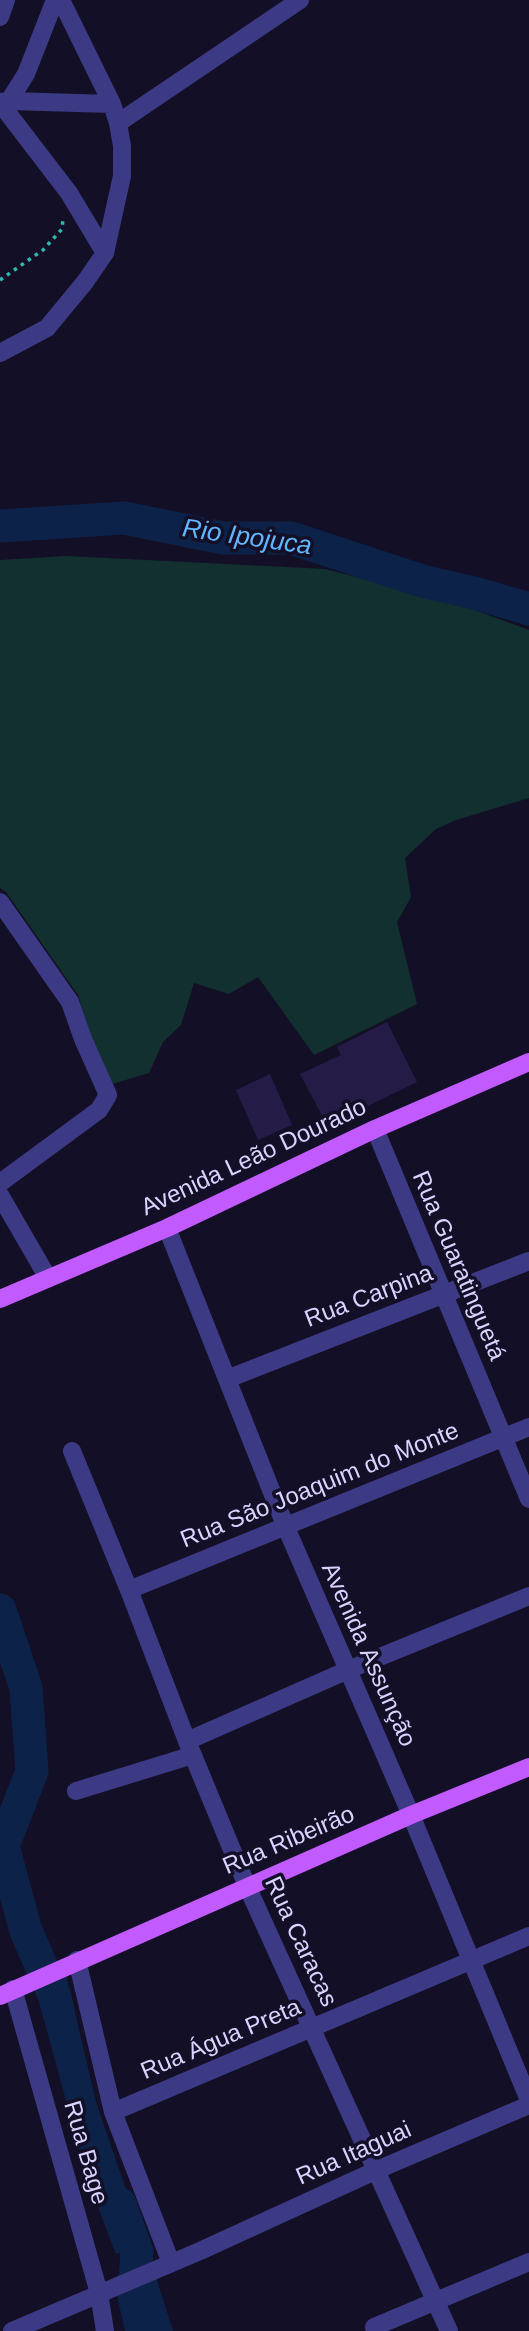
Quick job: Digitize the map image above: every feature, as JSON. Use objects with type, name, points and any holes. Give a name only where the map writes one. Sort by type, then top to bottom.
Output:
[{"type":"main road","name":"Avenida Leão Dourado","points":[[0,1299],[167,1228],[375,1129],[529,1062]]},
{"type":"main road","name":"Rua Ribeirão","points":[[11,1990],[411,1815],[529,1767]]},
{"type":"street","points":[[0,17],[6,0]]},
{"type":"street","points":[[3,102],[26,74],[55,0]]},
{"type":"street","points":[[0,353],[47,328],[105,253],[122,176],[122,146],[112,104],[61,0]]},
{"type":"street","points":[[118,123],[300,0]]},
{"type":"street","points":[[3,102],[112,104]]},
{"type":"street","points":[[3,102],[69,193],[105,253]]},
{"type":"street","points":[[0,902],[70,1002],[108,1095],[99,1110],[0,1183]]},
{"type":"street","name":"Rua Guaratinguetá","points":[[375,1129],[529,1499]]},
{"type":"street","points":[[0,1195],[48,1278]]},
{"type":"street","name":"Avenida Assunção","points":[[167,1228],[285,1525],[411,1815],[529,2102]]},
{"type":"street","name":"Rua Carpina","points":[[227,1379],[529,1261]]},
{"type":"street","name":"Rua São Joaquim do Monte","points":[[129,1590],[529,1427]]},
{"type":"street","name":"Rua Caracas","points":[[72,1451],[247,1886],[449,2331]]},
{"type":"street","points":[[76,1791],[190,1748],[348,1670],[529,1596]]},
{"type":"street","name":"Rua Água Preta","points":[[73,1962],[113,2112],[529,1936]]},
{"type":"street","name":"Rua Bage","points":[[11,1990],[105,2290],[106,2331]]},
{"type":"street","name":"Rua Itaguai","points":[[12,2331],[200,2251],[529,2102]]},
{"type":"street","points":[[113,2112],[165,2265]]},
{"type":"street","points":[[374,2327],[529,2262]]},
{"type":"path","points":[[0,280],[43,250],[62,229],[69,193]]},
{"type":"green space","points":[[66,556],[325,569],[450,601],[529,630],[529,798],[456,820],[436,829],[405,858],[411,897],[397,922],[417,1004],[314,1055],[258,977],[229,994],[194,983],[181,1025],[163,1042],[149,1073],[112,1084],[96,1054],[78,995],[6,892],[0,888],[0,560]]},
{"type":"water","points":[[66,1974],[96,2102],[144,2242],[116,2254],[88,2181],[35,1987]]},
{"type":"water","points":[[155,2274],[173,2331],[142,2331],[125,2285]]},
{"type":"building","points":[[387,1022],[417,1082],[326,1123],[300,1074],[341,1055],[337,1047]]},
{"type":"building","points":[[270,1074],[292,1125],[258,1140],[236,1090]]},
{"type":"waterway","name":"Rio Ipojuca","points":[[0,526],[124,518],[223,538],[291,538],[422,581],[529,609]]},
{"type":"waterway","points":[[0,1610],[26,1688],[32,1771],[3,1846],[26,1931],[55,1997],[58,2010]]},
{"type":"waterway","points":[[120,2204],[137,2252],[134,2296],[142,2331]]}]
